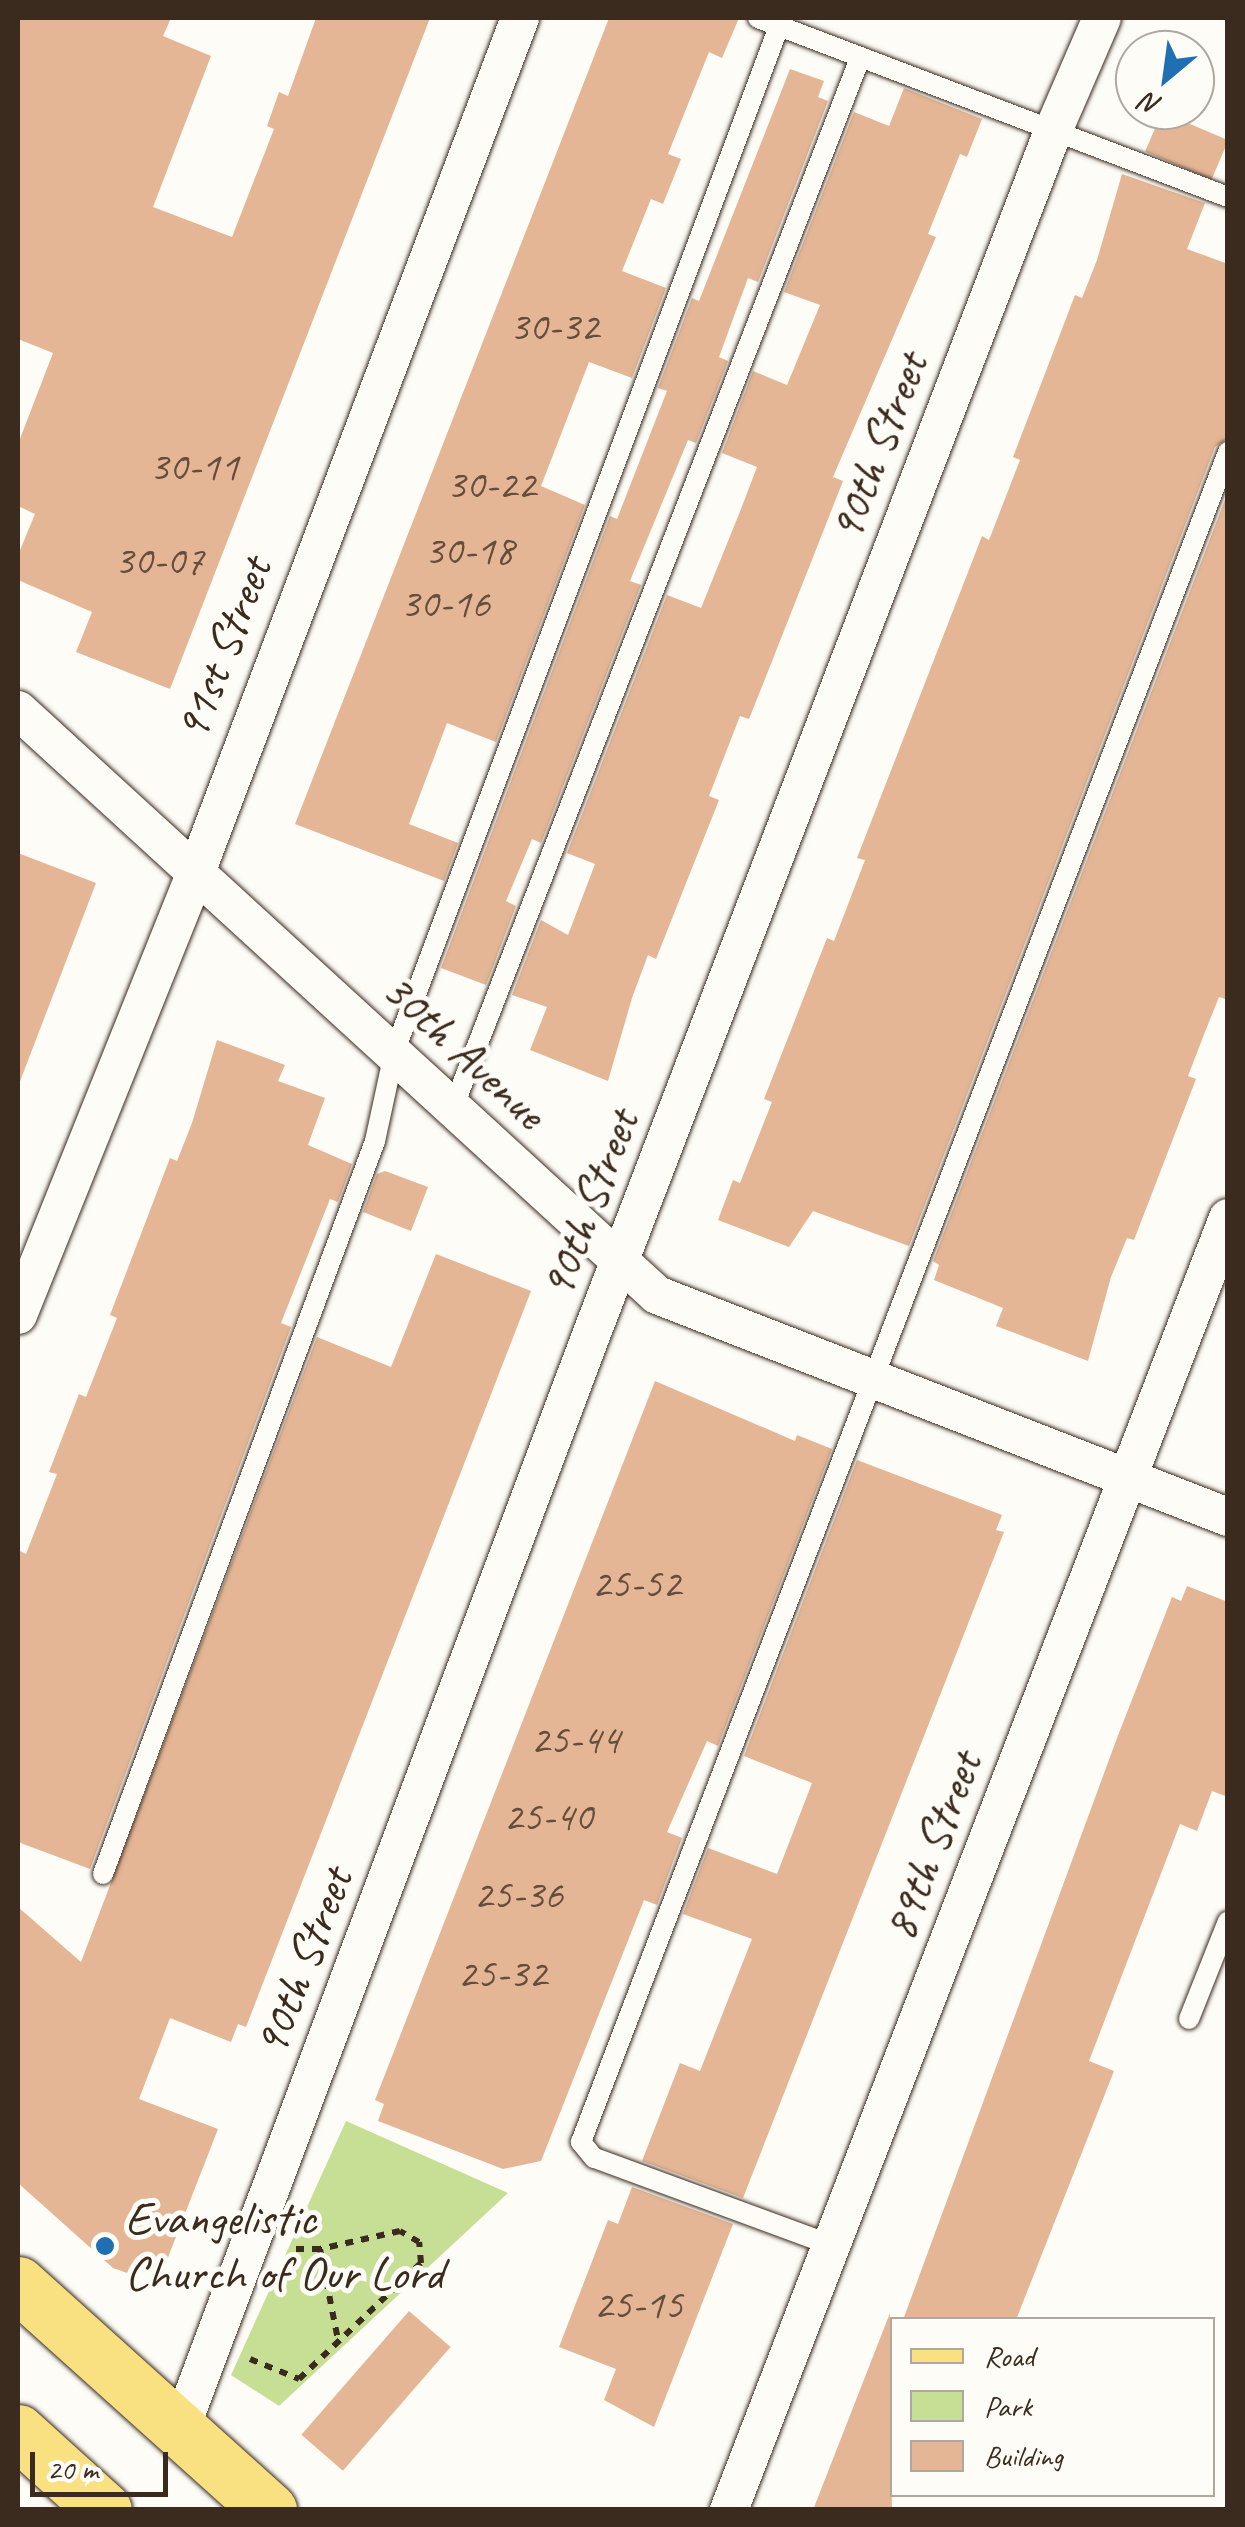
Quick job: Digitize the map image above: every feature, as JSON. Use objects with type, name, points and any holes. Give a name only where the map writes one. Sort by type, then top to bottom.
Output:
[{"type":"main road","points":[[18,2284],[269,2510]]},
{"type":"main road","points":[[18,2432],[104,2510]]},
{"type":"street","name":"91st Street","points":[[18,1316],[195,875],[520,18]]},
{"type":"street","name":"90th Street","points":[[180,2430],[619,1265],[1053,130],[1102,18]]},
{"type":"street","name":"30th Avenue","points":[[18,710],[657,1296],[1228,1517]]},
{"type":"street","name":"89th Street","points":[[729,2510],[1228,1218]]},
{"type":"lane","points":[[758,18],[1228,198]]},
{"type":"lane","points":[[103,1874],[376,1141],[394,1053],[779,26]]},
{"type":"lane","points":[[453,1108],[860,58]]},
{"type":"lane","points":[[831,2245],[594,2158],[581,2142],[868,1380],[1228,452]]},
{"type":"lane","points":[[1189,2019],[1228,1922]]},
{"type":"path","points":[[244,2356],[299,2379],[421,2262],[419,2242],[400,2231],[320,2250],[285,2249]]},
{"type":"path","points":[[320,2250],[339,2341]]},
{"type":"green space","points":[[346,2121],[508,2193],[279,2406],[231,2375]]},
{"type":"building","points":[[18,18],[171,18],[163,36],[211,56],[153,207],[232,237],[274,129],[267,126],[279,92],[288,96],[316,18],[430,18],[170,689],[76,652],[92,612],[18,580],[18,555],[35,514],[18,506],[18,444],[53,353],[18,339]]},
{"type":"building","points":[[609,18],[739,18],[722,58],[709,52],[668,154],[681,159],[663,204],[651,199],[622,271],[666,288],[632,378],[589,362],[541,486],[585,505],[496,742],[447,723],[409,824],[458,843],[444,881],[295,824]]},
{"type":"building","points":[[790,69],[824,81],[818,97],[828,101],[758,282],[748,278],[719,357],[728,361],[696,443],[688,440],[630,581],[641,585],[541,843],[532,839],[506,901],[516,906],[486,985],[441,968],[610,516],[617,519],[667,391],[658,388],[692,298],[699,301]]},
{"type":"building","points":[[904,88],[982,119],[967,157],[960,154],[928,234],[936,237],[833,477],[843,481],[749,719],[740,716],[709,796],[719,800],[656,959],[648,955],[608,1081],[530,1050],[547,1007],[512,995],[541,920],[568,935],[595,864],[567,853],[667,595],[701,608],[741,509],[757,467],[722,453],[753,371],[787,385],[820,305],[784,292],[854,112],[889,126]]},
{"type":"building","points":[[1154,130],[1204,130],[1228,140],[1211,180],[1145,152]]},
{"type":"building","points":[[1122,174],[1205,203],[1187,249],[1228,264],[1228,438],[1215,447],[909,1246],[813,1211],[789,1247],[718,1220],[733,1180],[740,1183],[772,1102],[764,1099],[827,938],[834,941],[865,860],[857,858],[982,536],[989,540],[1020,460],[1013,457],[1075,295],[1082,298],[1097,260]]},
{"type":"building","points":[[1228,492],[1228,1000],[1219,997],[1203,1037],[1188,1076],[1196,1079],[1134,1240],[1127,1238],[1111,1277],[1088,1361],[996,1326],[1003,1308],[934,1280],[939,1265],[933,1261]]},
{"type":"building","points":[[18,853],[96,883],[19,1084],[18,1084]]},
{"type":"building","points":[[217,1040],[285,1065],[278,1081],[325,1098],[308,1145],[352,1164],[338,1202],[330,1199],[281,1323],[291,1327],[90,1869],[18,1842],[18,1550],[26,1554],[57,1474],[49,1472],[79,1394],[86,1397],[117,1318],[110,1315],[170,1158],[177,1161],[192,1123]]},
{"type":"building","points":[[385,1171],[428,1187],[411,1231],[363,1212],[377,1174]]},
{"type":"building","points":[[436,1254],[531,1291],[246,2027],[238,2024],[231,2042],[170,2018],[139,2099],[218,2129],[165,2265],[130,2274],[113,2268],[18,2183],[18,1907],[81,1962],[317,1337],[391,1367]]},
{"type":"building","points":[[655,1381],[795,1441],[797,1435],[832,1449],[718,1746],[707,1741],[667,1832],[682,1838],[657,1905],[644,1900],[541,2161],[503,2169],[378,2121],[384,2104],[375,2100]]},
{"type":"building","points":[[857,1460],[1002,1515],[996,1530],[1004,1532],[743,2198],[642,2161],[680,2063],[700,2071],[752,1939],[683,1914],[708,1848],[777,1874],[812,1783],[744,1756]]},
{"type":"building","points":[[1187,1586],[1228,1602],[1228,1797],[1212,1791],[1197,1831],[1180,1824],[1089,2061],[1114,2071],[1017,2317],[904,2317],[1117,1738],[1172,1597],[1181,1601]]},
{"type":"building","points":[[632,2187],[733,2224],[654,2427],[604,2400],[616,2369],[559,2347],[608,2220],[618,2224]]},
{"type":"building","points":[[409,2311],[451,2347],[343,2471],[301,2435]]},
{"type":"building","points":[[890,2313],[892,2510],[813,2510]]},
{"type":"place","name":"Evangelistic Church of Our Lord","points":[[105,2246]]}]
